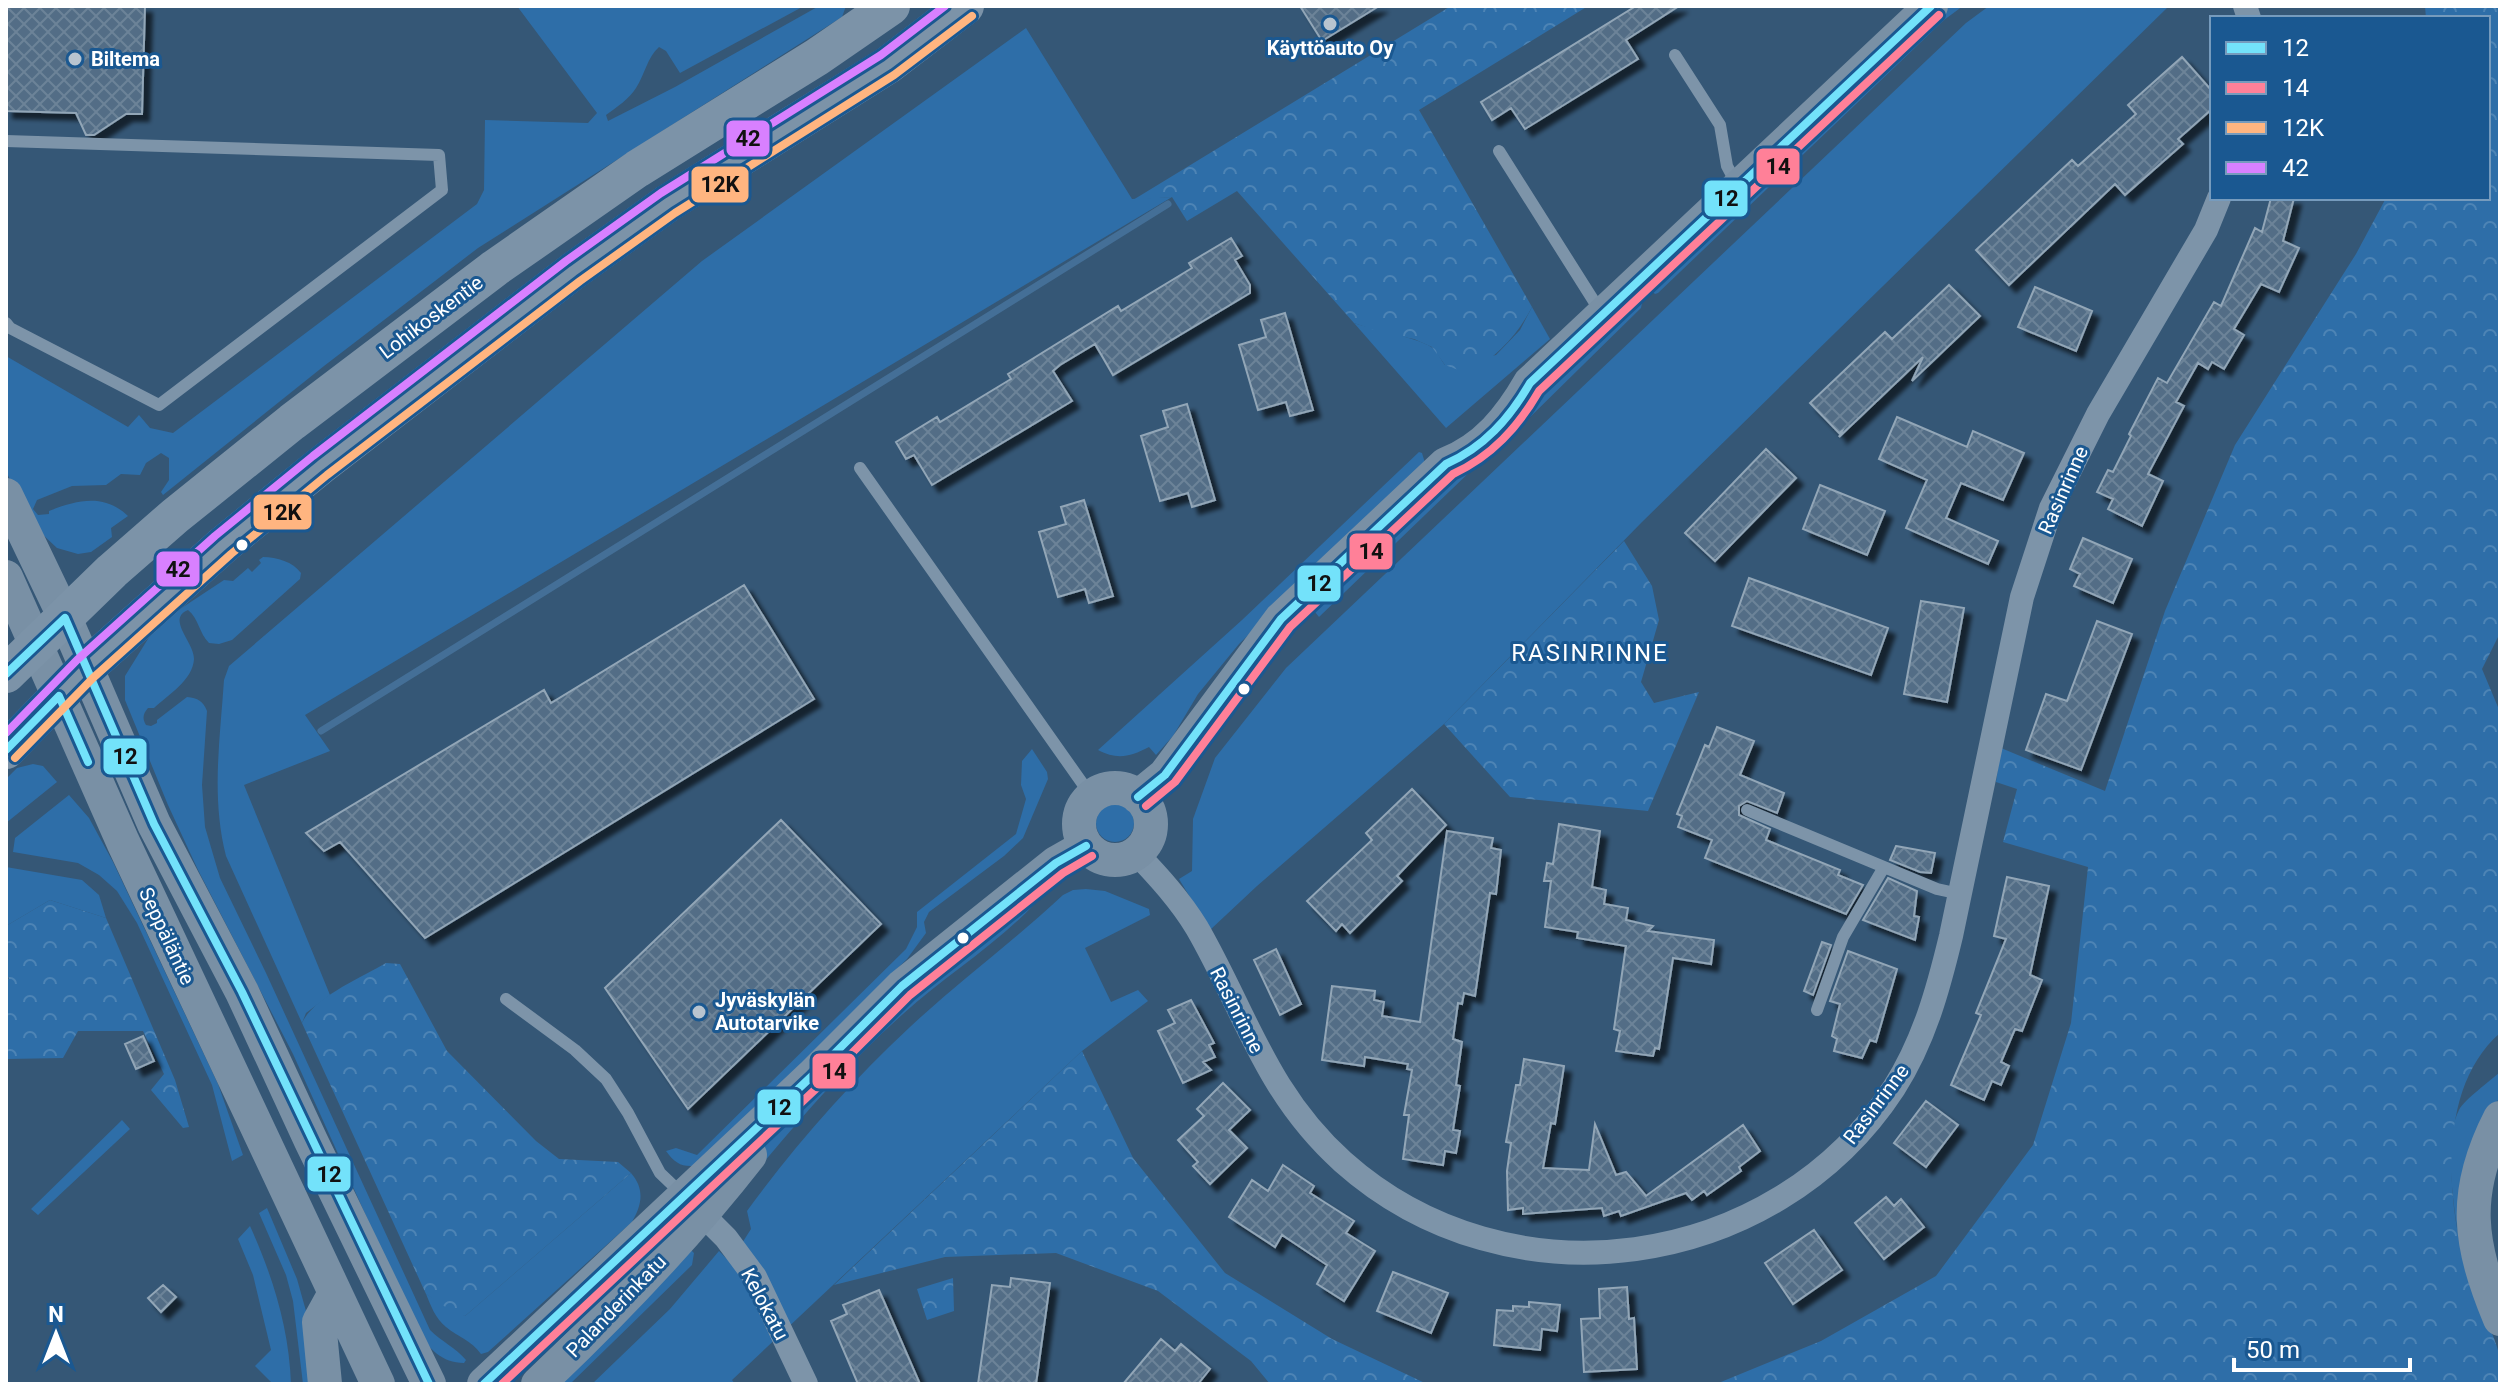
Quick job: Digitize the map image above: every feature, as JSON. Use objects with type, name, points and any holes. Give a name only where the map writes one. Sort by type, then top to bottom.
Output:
[{"type":"main road","name":"Lohikoskentie","points":[[6,674],[175,516],[292,422],[495,268],[637,169],[817,57],[891,6]]},
{"type":"main road","points":[[6,750],[85,669],[223,545],[320,466],[560,281],[668,203],[888,65],[965,6]]},
{"type":"street","points":[[1138,797],[1165,775],[1281,619],[1446,464],[1464,457],[1492,435],[1514,412],[1530,383],[1931,6]]},
{"type":"street","name":"Rasinrinne","points":[[1136,853],[1166,885],[1196,927],[1266,1067],[1293,1107],[1344,1163],[1391,1197],[1427,1216],[1490,1240],[1554,1252],[1631,1251],[1667,1245],[1699,1236],[1770,1205],[1832,1159],[1878,1110],[1911,1059],[1937,992],[2022,597],[2051,508],[2098,414],[2206,230],[2218,200]]},
{"type":"street","name":"Seppäläntie","points":[[6,495],[65,618],[154,824],[242,992],[429,1384]]},
{"type":"street","name":"Seppäläntie","points":[[6,577],[123,842],[378,1384]]},
{"type":"street","points":[[1115,788],[1127,790],[1138,797],[1145,804],[1151,825],[1149,836],[1136,853],[1126,858],[1104,858],[1086,846],[1079,826],[1080,815],[1092,797],[1103,790],[1115,788]]},
{"type":"street","name":"Palanderinkatu","points":[[538,1384],[616,1309],[693,1205],[812,1076],[902,986],[1056,863],[1086,846]]},
{"type":"street","points":[[2500,1118],[2477,1177],[2472,1209],[2479,1264],[2500,1319]]},
{"type":"street","name":"Palanderinkatu","points":[[484,1384],[693,1205]]},
{"type":"street","name":"Kelokatu","points":[[693,1205],[726,1238],[755,1277],[806,1384]]},
{"type":"street","points":[[325,1384],[319,1322],[335,1293]]},
{"type":"lane","points":[[1675,55],[1720,125],[1727,166],[1739,187]]},
{"type":"lane","points":[[6,141],[439,155],[442,190],[159,405],[10,328],[6,323]]},
{"type":"lane","points":[[1499,151],[1602,315]]},
{"type":"lane","points":[[860,468],[1092,797]]},
{"type":"lane","points":[[1747,810],[1937,889],[1960,894]]},
{"type":"lane","points":[[1817,1010],[1843,937],[1884,867]]},
{"type":"lane","points":[[506,999],[575,1050],[606,1079],[660,1173],[693,1205]]},
{"type":"green space","points":[[517,6],[804,6],[680,73],[666,51],[659,47],[633,92],[606,115],[608,121],[819,6],[846,6],[842,17],[478,248],[163,495],[161,492],[169,480],[169,458],[161,453],[146,463],[140,475],[121,474],[106,485],[72,486],[37,500],[33,509],[38,515],[49,514],[49,511],[70,504],[100,501],[128,516],[111,528],[112,537],[91,552],[78,554],[57,548],[41,533],[23,507],[6,471],[6,356],[128,427],[139,415],[150,428],[173,433],[477,204],[484,190],[485,120],[588,123],[597,113]]},
{"type":"green space","points":[[1451,6],[1588,6],[1419,110],[1532,307],[1505,345],[1469,374],[1445,365],[1432,347],[1414,339],[1354,323],[1237,191],[1187,221],[1172,197],[1133,200]]},
{"type":"green space","points":[[1943,6],[1963,6],[1944,20],[1658,293],[1649,288]]},
{"type":"green space","points":[[1989,6],[2169,6],[1642,522],[1444,724],[1210,930],[1179,879],[1192,871],[1193,819],[1215,758],[1286,668],[1966,23]]},
{"type":"green space","points":[[2425,6],[2500,6],[2500,633],[2482,669],[2500,712],[2500,1033],[2479,1058],[2464,1087],[2455,1120],[2452,1192],[2464,1261],[2473,1292],[2498,1351],[2500,1384],[1716,1384],[1821,1341],[1936,1276],[2033,1145],[2071,1023],[2088,867],[2003,842],[2017,789],[1996,782],[2001,748],[2105,791],[2165,611],[2235,445],[2356,254],[2385,200],[2490,200],[2490,16],[2426,16]]},
{"type":"green space","points":[[1026,28],[1132,199],[1172,197],[305,715],[330,751],[244,785],[330,995],[306,1013],[302,1023],[226,856],[221,834],[218,768],[224,680],[229,666],[702,261]]},
{"type":"green space","points":[[1638,299],[1642,303],[1641,308],[1524,423],[1531,400]]},
{"type":"green space","points":[[1532,307],[1550,339],[1446,428],[1354,323],[1428,345],[1445,365],[1496,355],[1520,330]]},
{"type":"green space","points":[[1419,452],[1425,463],[1239,644],[1198,694],[1173,736],[1156,755],[1149,747],[1124,756],[1098,750],[1242,620]]},
{"type":"green space","points":[[1478,464],[1319,617],[1311,607],[1456,470]]},
{"type":"green space","points":[[1624,541],[1652,586],[1659,620],[1641,682],[1654,703],[1699,692],[1648,811],[1510,797],[1444,724]]},
{"type":"green space","points":[[263,557],[289,563],[301,573],[300,579],[232,640],[219,644],[209,643],[188,610],[182,614],[180,625],[193,652],[193,667],[179,686],[154,708],[148,708],[144,720],[146,725],[157,723],[187,697],[200,701],[207,711],[202,785],[205,827],[220,878],[430,1330],[462,1355],[466,1360],[464,1363],[449,1361],[437,1354],[418,1331],[293,1054],[198,870],[125,700],[125,676],[151,634],[168,617],[224,580],[233,581],[248,568],[252,572]]},
{"type":"green space","points":[[1032,749],[1047,772],[1048,779],[1023,838],[929,912],[924,922],[926,933],[907,959],[700,1165],[685,1166],[673,1160],[666,1151],[676,1148],[697,1155],[906,949],[917,927],[917,912],[1016,834],[1026,799],[1021,785],[1022,761]]},
{"type":"green space","points":[[33,764],[43,766],[57,782],[6,823],[6,779],[17,768]]},
{"type":"green space","points":[[69,795],[89,818],[113,862],[218,1084],[243,1155],[232,1161],[212,1085],[137,923],[117,891],[99,875],[78,863],[13,852],[15,838]]},
{"type":"green space","points":[[1115,804],[1129,809],[1134,823],[1129,837],[1115,842],[1101,837],[1096,823],[1101,809]]},
{"type":"green space","points":[[6,867],[82,880],[99,895],[106,918],[50,900],[6,926]]},
{"type":"green space","points":[[1052,884],[1000,936],[884,1031],[831,1085],[764,1162],[761,1148],[846,1052]]},
{"type":"green space","points":[[1086,889],[1105,891],[1149,909],[1150,915],[1085,948],[1111,1002],[1138,990],[1148,1001],[1082,1051],[732,1380],[735,1384],[592,1384],[670,1309],[719,1251],[730,1262],[751,1229],[747,1211],[765,1186],[845,1092],[888,1048],[1063,895]]},
{"type":"green space","points":[[50,900],[106,918],[175,1080],[189,1127],[183,1128],[151,1090],[164,1074],[143,1031],[78,1031],[63,1058],[6,1059],[6,983],[9,978],[6,975],[6,926]]},
{"type":"green space","points":[[386,963],[400,964],[447,1051],[536,1141],[559,1159],[618,1162],[631,1173],[465,1316],[456,1314],[426,1294],[302,1023],[327,997]]},
{"type":"green space","points":[[1082,1051],[1133,1158],[1225,1273],[1332,1339],[1427,1384],[1270,1384],[1251,1361],[1158,1291],[1056,1253],[945,1257],[834,1285]]},
{"type":"green space","points":[[2500,1072],[2500,1097],[2484,1122],[2459,1240],[2451,1174],[2454,1123],[2462,1106]]},
{"type":"green space","points":[[122,1120],[130,1129],[38,1215],[31,1209]]},
{"type":"green space","points":[[631,1173],[640,1191],[638,1209],[632,1222],[488,1352],[481,1354],[439,1320],[426,1294],[465,1316]]},
{"type":"green space","points":[[267,1208],[297,1279],[306,1311],[312,1384],[303,1384],[293,1301],[286,1275],[259,1213]]},
{"type":"green space","points":[[250,1226],[278,1303],[287,1343],[291,1384],[273,1384],[255,1366],[271,1350],[253,1275],[238,1239]]},
{"type":"green space","points":[[691,1250],[694,1253],[692,1265],[570,1384],[548,1384]]},
{"type":"green space","points":[[953,1278],[954,1311],[927,1320],[917,1289]]},
{"type":"building","name":"Biltema","points":[[6,6],[145,6],[142,114],[126,114],[94,135],[86,135],[76,113],[6,111]]},
{"type":"building","name":"Käyttöauto Oy","points":[[1300,6],[1379,6],[1322,41]]},
{"type":"building","points":[[1636,6],[1679,6],[1626,40],[1638,59],[1525,129],[1511,108],[1492,120],[1481,102]]},
{"type":"building","points":[[2182,57],[2210,89],[2210,111],[2178,139],[2183,144],[2125,195],[2115,184],[2009,285],[1976,250],[2072,160],[2078,166],[2136,114],[2128,105]]},
{"type":"building","points":[[2270,200],[2293,200],[2283,241],[2299,248],[2279,292],[2261,284],[2234,329],[2244,335],[2224,369],[2212,362],[2208,369],[2198,363],[2176,402],[2184,406],[2148,474],[2163,481],[2142,526],[2108,509],[2113,499],[2097,492],[2108,470],[2113,472],[2158,378],[2167,383],[2214,302],[2221,306],[2255,228],[2262,232]]},
{"type":"building","points":[[1231,238],[1242,256],[1235,260],[1250,285],[1250,293],[1113,375],[1095,344],[1060,365],[1053,371],[1072,401],[932,485],[914,455],[906,459],[896,442],[937,417],[940,422],[1011,379],[1008,374],[1118,306],[1121,311],[1192,268],[1189,263]]},
{"type":"building","points":[[1949,285],[1980,316],[1912,381],[1923,357],[1839,437],[1842,431],[1839,433],[1810,403],[1885,332],[1892,339]]},
{"type":"building","points":[[2035,287],[2092,311],[2076,351],[2018,327]]},
{"type":"building","points":[[1285,313],[1313,410],[1290,416],[1286,402],[1258,410],[1239,345],[1266,337],[1261,320]]},
{"type":"building","points":[[1187,404],[1215,500],[1192,507],[1188,493],[1160,501],[1141,436],[1168,427],[1163,411]]},
{"type":"building","points":[[1897,417],[1967,447],[1973,431],[2024,453],[2003,500],[1961,483],[1946,518],[1998,541],[1988,564],[1906,528],[1927,480],[1879,459]]},
{"type":"building","points":[[1766,449],[1796,478],[1715,561],[1685,533]]},
{"type":"building","points":[[1820,485],[1885,511],[1867,555],[1803,529]]},
{"type":"building","points":[[1084,500],[1113,596],[1089,603],[1085,589],[1058,597],[1039,532],[1066,524],[1061,507]]},
{"type":"building","points":[[2083,538],[2132,559],[2113,603],[2074,586],[2080,574],[2070,569]]},
{"type":"building","points":[[1749,578],[1888,628],[1871,675],[1732,626]]},
{"type":"building","points":[[744,585],[814,699],[425,938],[340,842],[324,851],[306,833],[544,690],[551,703]]},
{"type":"building","points":[[1921,601],[1964,608],[1947,702],[1904,694]]},
{"type":"building","points":[[2097,621],[2132,634],[2081,770],[2026,750],[2046,694],[2067,701]]},
{"type":"building","points":[[1717,727],[1754,741],[1740,775],[1784,793],[1777,813],[1747,801],[1739,806],[1739,815],[1770,829],[1766,840],[1840,870],[1838,875],[1863,885],[1846,914],[1705,858],[1712,840],[1678,827],[1682,816],[1677,814],[1705,745],[1709,747]]},
{"type":"building","points":[[1412,789],[1446,825],[1397,876],[1402,881],[1350,933],[1342,924],[1336,931],[1307,901],[1372,840],[1366,833]]},
{"type":"building","points":[[781,820],[881,924],[688,1109],[605,988]]},
{"type":"building","points":[[1559,824],[1600,831],[1592,887],[1606,890],[1604,904],[1628,908],[1626,920],[1653,926],[1648,931],[1714,940],[1711,964],[1673,958],[1659,1049],[1655,1048],[1653,1056],[1616,1051],[1620,1031],[1614,1029],[1626,946],[1577,938],[1578,932],[1545,927],[1551,881],[1544,881],[1547,863],[1553,864]]},
{"type":"building","points":[[1447,831],[1493,838],[1491,848],[1501,850],[1496,894],[1490,893],[1475,996],[1464,993],[1462,1004],[1458,1003],[1453,1039],[1462,1042],[1456,1085],[1460,1086],[1453,1130],[1460,1131],[1456,1153],[1445,1151],[1443,1165],[1403,1159],[1409,1115],[1404,1115],[1412,1070],[1407,1069],[1408,1064],[1365,1057],[1364,1066],[1322,1060],[1332,986],[1375,991],[1374,1000],[1384,1002],[1382,1016],[1420,1022]]},
{"type":"building","points":[[1896,846],[1935,853],[1931,873],[1890,860]]},
{"type":"building","points":[[2007,877],[2049,886],[2030,975],[2042,980],[2022,1031],[2015,1029],[2001,1062],[2009,1066],[2001,1085],[1992,1081],[1984,1100],[1951,1085],[1981,1015],[1976,1013],[2006,939],[1994,936]]},
{"type":"building","points":[[1888,878],[1917,891],[1914,916],[1919,917],[1915,940],[1863,920]]},
{"type":"building","points":[[1822,942],[1831,945],[1813,995],[1804,991]]},
{"type":"building","points":[[1276,949],[1301,1004],[1280,1015],[1254,960]]},
{"type":"building","points":[[1848,951],[1897,969],[1876,1042],[1870,1040],[1862,1058],[1834,1051],[1837,1039],[1832,1036],[1840,1004],[1830,1001]]},
{"type":"building","points":[[1191,1000],[1214,1043],[1209,1045],[1215,1057],[1203,1062],[1211,1070],[1183,1083],[1158,1031],[1175,1023],[1168,1010]]},
{"type":"building","points":[[143,1036],[154,1061],[136,1069],[125,1044]]},
{"type":"building","points":[[1524,1059],[1564,1066],[1555,1124],[1551,1123],[1543,1168],[1589,1170],[1595,1124],[1616,1175],[1626,1172],[1646,1196],[1743,1125],[1760,1151],[1739,1167],[1741,1171],[1707,1195],[1704,1191],[1692,1200],[1686,1193],[1621,1216],[1619,1211],[1604,1216],[1602,1208],[1523,1214],[1523,1208],[1508,1210],[1507,1171],[1511,1143],[1506,1142]]},
{"type":"building","points":[[1223,1083],[1250,1110],[1229,1130],[1247,1148],[1210,1184],[1193,1166],[1198,1162],[1178,1140],[1204,1116],[1197,1109]]},
{"type":"building","points":[[1926,1101],[1958,1125],[1926,1167],[1894,1143]]},
{"type":"building","points":[[1283,1165],[1314,1186],[1310,1193],[1354,1221],[1346,1233],[1375,1251],[1344,1301],[1317,1284],[1327,1265],[1282,1235],[1275,1247],[1229,1217],[1252,1180],[1268,1191]]},
{"type":"building","points":[[1886,1197],[1894,1206],[1901,1199],[1924,1227],[1884,1259],[1855,1223]]},
{"type":"building","points":[[1814,1230],[1842,1270],[1793,1304],[1765,1263]]},
{"type":"building","points":[[1393,1272],[1448,1293],[1431,1333],[1377,1311]]},
{"type":"building","points":[[1011,1278],[1050,1283],[1036,1384],[978,1384],[992,1285],[1010,1287]]},
{"type":"building","points":[[163,1285],[176,1297],[161,1312],[148,1298]]},
{"type":"building","points":[[1627,1287],[1629,1319],[1634,1318],[1637,1369],[1584,1372],[1581,1319],[1600,1318],[1599,1289]]},
{"type":"building","points":[[879,1290],[920,1384],[858,1384],[831,1321],[847,1314],[843,1305]]},
{"type":"building","points":[[1529,1302],[1560,1305],[1557,1331],[1542,1329],[1540,1350],[1494,1345],[1497,1310],[1513,1311],[1513,1306],[1529,1307]]},
{"type":"building","points":[[1161,1339],[1175,1351],[1181,1344],[1210,1369],[1198,1384],[1123,1384]]},
{"type":"waterway","points":[[321,731],[1168,204]]},
{"type":"transit line","name":"42","points":[[6,733],[77,660],[215,536],[313,456],[566,261],[661,193],[881,55],[945,6]]},
{"type":"transit line","name":"12","points":[[1138,797],[1165,775],[1281,619],[1446,464],[1494,431],[1530,383],[1931,6]]},
{"type":"transit line","name":"14","points":[[1146,806],[1175,782],[1290,627],[1453,474],[1503,439],[1539,391],[1939,15]]},
{"type":"transit line","name":"12K","points":[[15,758],[93,678],[231,554],[327,475],[580,281],[675,213],[894,75],[972,16]]},
{"type":"transit line","name":"12","points":[[6,674],[65,618],[154,824],[242,992],[429,1384]]},
{"type":"transit line","name":"12","points":[[6,750],[59,696],[88,762]]},
{"type":"transit line","name":"12","points":[[484,1384],[812,1076],[902,986],[1056,863],[1086,846]]},
{"type":"transit line","name":"14","points":[[502,1384],[820,1085],[910,995],[1063,873],[1092,856]]},
{"type":"place","name":"Käyttöauto Oy","points":[[1330,24]]},
{"type":"place","name":"Biltema","points":[[75,59]]},
{"type":"place","name":"Jyväskylän Autotarvike","points":[[699,1012]]},
{"type":"district","name":"RASINRINNE","points":[[1590,653]]}]
